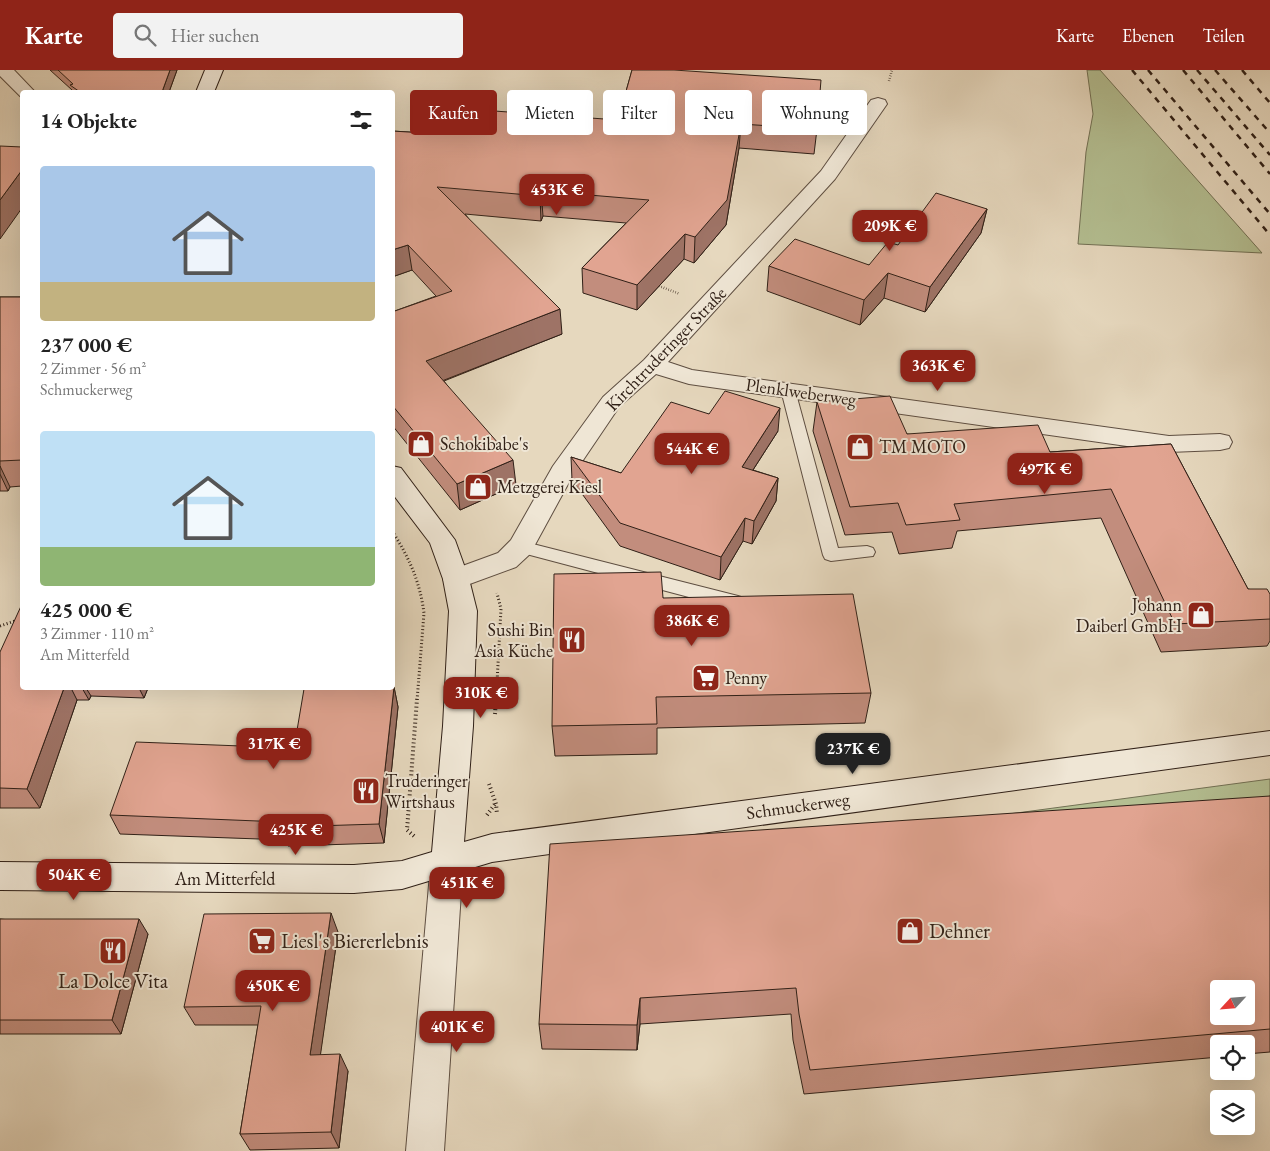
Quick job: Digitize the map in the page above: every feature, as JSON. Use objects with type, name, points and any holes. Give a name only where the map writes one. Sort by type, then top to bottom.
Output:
[{"type":"street","points":[[4,70],[24,90]]},
{"type":"street","points":[[206,90],[214,70]]},
{"type":"street","name":"Kirchtruderinger Straße","points":[[456,579],[507,560],[521,547],[562,472],[611,402],[652,366],[828,175],[878,104]]},
{"type":"street","name":"Plenklweberweg","points":[[652,366],[689,377],[1169,444],[1220,442]]},
{"type":"street","points":[[395,478],[442,540],[456,579],[462,611],[458,726],[437,983],[426,1151]]},
{"type":"street","name":"Schmuckerweg","points":[[447,862],[492,848],[886,793],[1270,743]]},
{"type":"street","name":"Am Mitterfeld","points":[[0,876],[354,879],[402,875],[447,862]]},
{"type":"lane","points":[[788,390],[831,555],[866,552]]},
{"type":"lane","points":[[521,547],[755,606]]},
{"type":"path","points":[[395,535],[410,557],[422,597],[424,613],[406,830]]},
{"type":"path","points":[[11,629],[19,613]]},
{"type":"path","points":[[0,626],[20,621]]},
{"type":"path","points":[[488,805],[496,804],[497,817]]},
{"type":"green space","points":[[1087,70],[1100,70],[1262,253],[1078,244],[1086,152],[1093,114]]},
{"type":"green space","points":[[1270,779],[1270,824],[778,845]]},
{"type":"building","points":[[58,70],[170,70],[163,90],[77,90],[70,85],[73,84]]},
{"type":"building","points":[[632,70],[674,70],[821,80],[820,90],[762,90],[762,125],[752,125],[752,90],[685,90],[685,135],[739,135],[727,200],[695,237],[685,234],[637,285],[582,268],[649,200],[541,191],[540,196],[437,187],[560,309],[426,361],[513,460],[457,484],[395,409],[395,311],[452,291],[408,245],[395,249],[395,131],[410,132],[410,135],[497,135],[497,111],[507,112],[507,135],[593,135],[593,118],[603,119],[603,135],[675,135],[675,90],[626,90]]},
{"type":"building","points":[[0,146],[20,147],[20,173],[0,200]]},
{"type":"building","points":[[936,193],[987,209],[930,287],[888,273],[864,300],[769,266],[795,239],[869,265],[888,242],[898,245]]},
{"type":"building","points":[[0,297],[20,297],[20,460],[0,461]]},
{"type":"building","points":[[725,391],[780,408],[742,467],[778,478],[754,521],[745,518],[721,557],[620,523],[571,457],[621,473],[671,402],[709,414]]},
{"type":"building","points":[[890,396],[907,434],[1038,425],[1050,452],[1171,444],[1248,589],[1267,589],[1270,594],[1270,619],[1175,624],[1111,489],[954,504],[960,520],[906,525],[898,503],[850,507],[817,402]]},
{"type":"building","name":"Penny","points":[[661,572],[663,598],[853,594],[871,693],[656,697],[657,724],[552,726],[554,574]]},
{"type":"building","points":[[20,608],[20,690],[63,690],[27,789],[0,788],[0,652]]},
{"type":"building","points":[[304,690],[394,690],[379,824],[282,827],[282,822],[110,815],[136,742],[294,748]]},
{"type":"building","name":"Dehner","points":[[1270,796],[1270,1029],[810,1070],[796,988],[640,998],[637,1025],[539,1024],[550,844]]},
{"type":"building","points":[[331,913],[310,1055],[340,1054],[331,1132],[240,1134],[261,1006],[184,1007],[204,914]]},
{"type":"building","points":[[0,919],[139,919],[112,1020],[0,1020]]},
{"type":"railway","points":[[1132,70],[1270,235]]},
{"type":"railway","points":[[1148,70],[1270,214]]},
{"type":"railway","points":[[1183,70],[1270,174]]},
{"type":"railway","points":[[1197,70],[1270,155]]},
{"type":"railway","points":[[1215,70],[1270,133]]},
{"type":"railway","points":[[1242,70],[1270,103]]},
{"type":"place","name":"Schokibabe's","points":[[421,444]]},
{"type":"place","name":"TM MOTO","points":[[860,447]]},
{"type":"place","name":"Metzgerei Kiesl","points":[[478,487]]},
{"type":"place","name":"Johann Daiberl GmbH","points":[[1201,615]]},
{"type":"place","name":"Sushi Bin Asia Küche","points":[[572,640]]},
{"type":"place","name":"Penny","points":[[706,678]]},
{"type":"place","name":"Truderinger Wirtshaus","points":[[366,791]]},
{"type":"place","name":"Dehner","points":[[910,931]]},
{"type":"place","name":"Liesl's Biererlebnis","points":[[262,941]]},
{"type":"place","name":"La Dolce Vita","points":[[113,951]]}]
